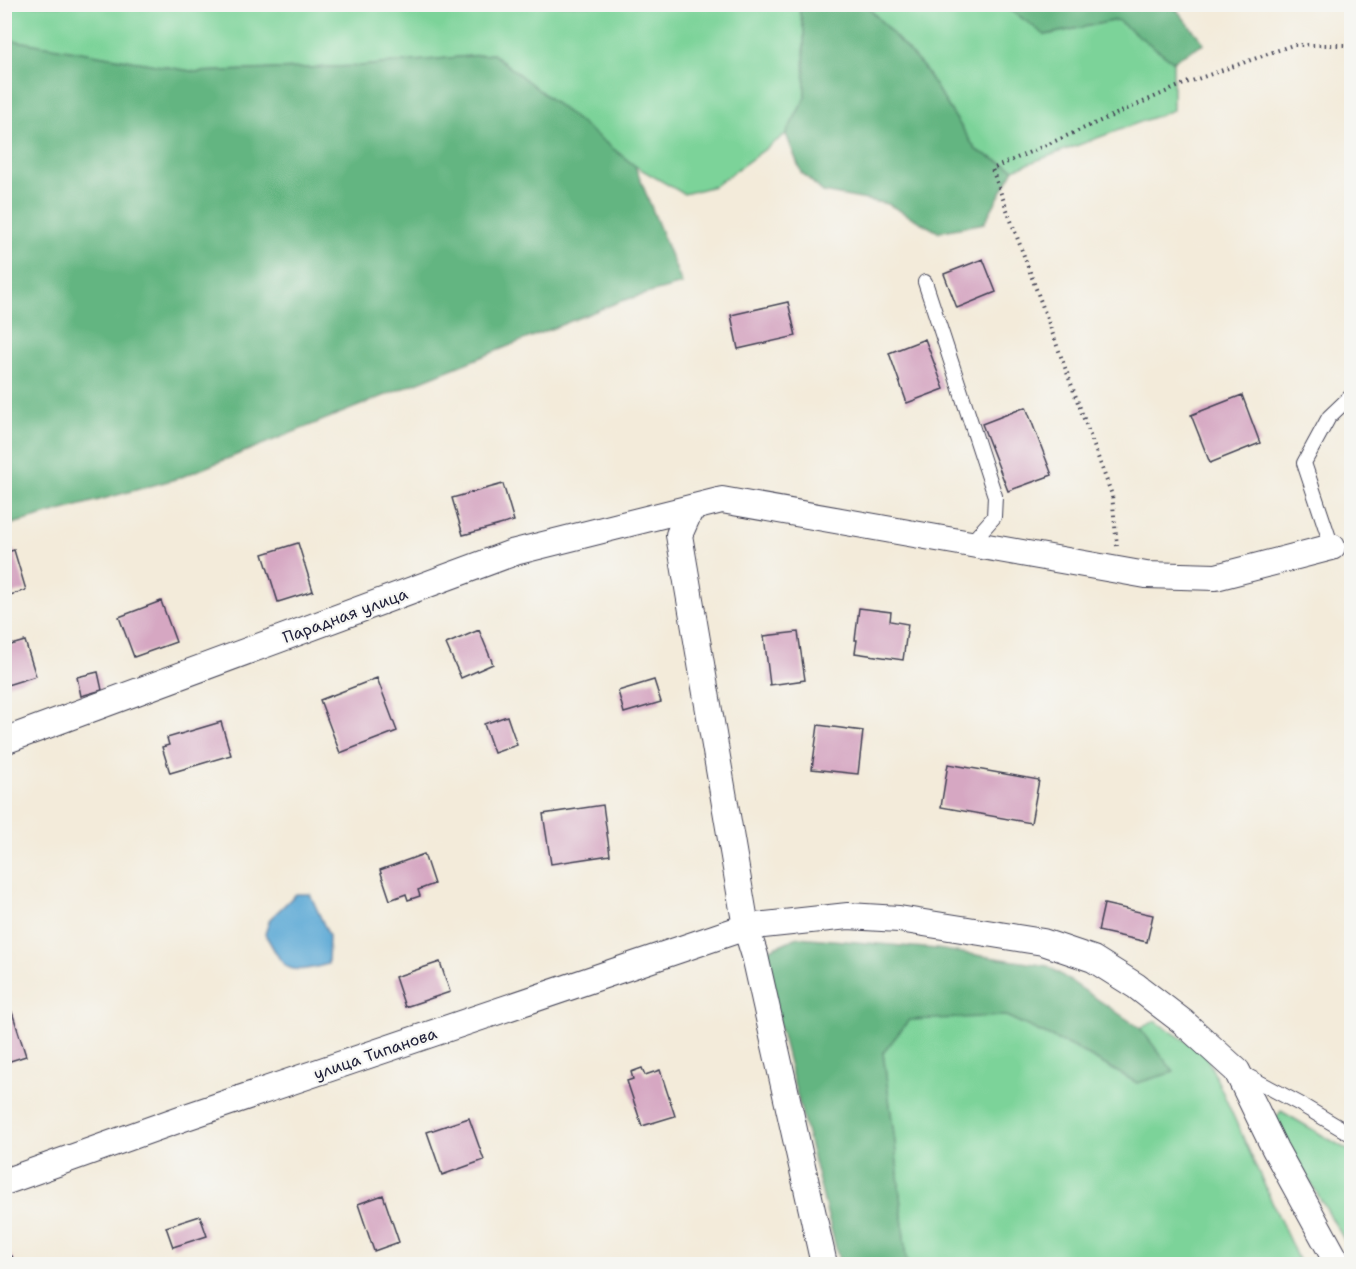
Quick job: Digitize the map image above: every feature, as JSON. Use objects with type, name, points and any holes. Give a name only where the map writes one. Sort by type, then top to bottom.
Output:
[{"type":"street","name":"Парадная улица","points":[[4,741],[514,552],[722,500],[1146,575],[1216,576],[1332,547]]},
{"type":"street","points":[[691,508],[679,535],[746,927],[755,957],[824,1264]]},
{"type":"street","name":"улица Типанова","points":[[4,1182],[183,1118],[746,927],[848,916],[899,919],[1043,942],[1093,959],[1136,986],[1183,1022],[1237,1071]]},
{"type":"street","points":[[1237,1071],[1275,1149],[1338,1264]]},
{"type":"lane","points":[[925,282],[995,496],[994,517],[970,544]]},
{"type":"lane","points":[[1332,547],[1304,463],[1329,417],[1352,394]]},
{"type":"lane","points":[[1237,1071],[1300,1104],[1352,1135]]},
{"type":"path","points":[[1119,571],[1112,495],[992,169],[1186,83],[1293,45],[1352,45]]},
{"type":"green space","points":[[4,5],[798,5],[804,30],[805,98],[786,134],[714,186],[684,194],[635,166],[493,54],[360,66],[196,72],[5,39]]},
{"type":"green space","points":[[798,5],[866,5],[923,67],[976,150],[1014,169],[984,223],[938,232],[888,204],[823,192],[801,172],[786,134],[805,98],[804,30]]},
{"type":"green space","points":[[866,5],[1004,5],[1046,35],[1117,20],[1173,61],[1173,110],[1014,169],[976,150],[923,67]]},
{"type":"green space","points":[[1004,5],[1193,5],[1176,9],[1204,43],[1173,61],[1117,20],[1045,35]]},
{"type":"green space","points":[[5,39],[196,72],[360,66],[493,54],[635,166],[682,284],[621,301],[179,478],[5,526]]},
{"type":"green space","points":[[798,937],[937,949],[1048,966],[1140,1028],[1174,1072],[1137,1083],[1075,1048],[1006,1016],[909,1020],[883,1053],[895,1143],[906,1259],[909,1264],[840,1264],[761,953]]},
{"type":"green space","points":[[1006,1016],[1075,1048],[1137,1083],[1173,1072],[1140,1028],[1155,1021],[1205,1053],[1300,1264],[909,1264],[906,1259],[895,1143],[883,1053],[909,1019]]},
{"type":"green space","points":[[1281,1111],[1351,1152],[1351,1251],[1274,1121]]},
{"type":"water","points":[[296,894],[310,894],[329,936],[328,964],[303,969],[288,967],[278,956],[265,934],[270,919]]},
{"type":"building","points":[[983,259],[996,292],[957,308],[944,274]]},
{"type":"building","points":[[788,302],[796,336],[738,349],[731,315]]},
{"type":"building","points":[[925,339],[944,389],[907,403],[889,353]]},
{"type":"building","points":[[1242,395],[1260,443],[1210,463],[1191,415]]},
{"type":"building","points":[[1026,407],[1052,475],[1008,491],[982,424]]},
{"type":"building","points":[[503,484],[514,521],[463,535],[452,498]]},
{"type":"building","points":[[298,543],[313,591],[278,602],[263,554]]},
{"type":"building","points":[[14,550],[26,590],[4,597],[4,553]]},
{"type":"building","points":[[161,601],[176,642],[134,657],[119,617]]},
{"type":"building","points":[[859,608],[891,612],[890,621],[908,624],[903,660],[855,653]]},
{"type":"building","points":[[479,630],[493,664],[461,678],[446,644]]},
{"type":"building","points":[[798,632],[805,680],[770,685],[764,636]]},
{"type":"building","points":[[25,641],[36,676],[4,686],[4,647]]},
{"type":"building","points":[[98,672],[102,690],[81,696],[77,677]]},
{"type":"building","points":[[377,678],[397,731],[340,753],[320,700]]},
{"type":"building","points":[[654,680],[661,702],[624,713],[618,691]]},
{"type":"building","points":[[507,716],[517,745],[494,753],[484,724]]},
{"type":"building","points":[[221,722],[231,755],[170,773],[162,747],[169,745],[167,738]]},
{"type":"building","points":[[818,725],[863,731],[858,774],[812,769]]},
{"type":"building","points":[[948,764],[1039,780],[1031,823],[941,807]]},
{"type":"building","points":[[603,805],[610,855],[551,864],[543,814]]},
{"type":"building","points":[[424,854],[434,884],[418,890],[420,896],[408,900],[406,894],[390,900],[380,870]]},
{"type":"building","points":[[1104,904],[1153,915],[1147,942],[1098,931]]},
{"type":"building","points":[[440,962],[450,992],[405,1007],[395,977]]},
{"type":"building","points":[[12,1012],[26,1056],[4,1063],[4,1014]]},
{"type":"building","points":[[642,1068],[645,1075],[660,1070],[675,1116],[642,1126],[627,1081],[633,1079],[631,1072]]},
{"type":"building","points":[[469,1118],[484,1160],[442,1175],[427,1132]]},
{"type":"building","points":[[383,1195],[399,1242],[374,1251],[358,1204]]},
{"type":"building","points":[[200,1216],[207,1236],[173,1247],[166,1227]]},
{"type":"building","points":[[12,1256],[15,1264],[4,1264],[4,1258]]}]
